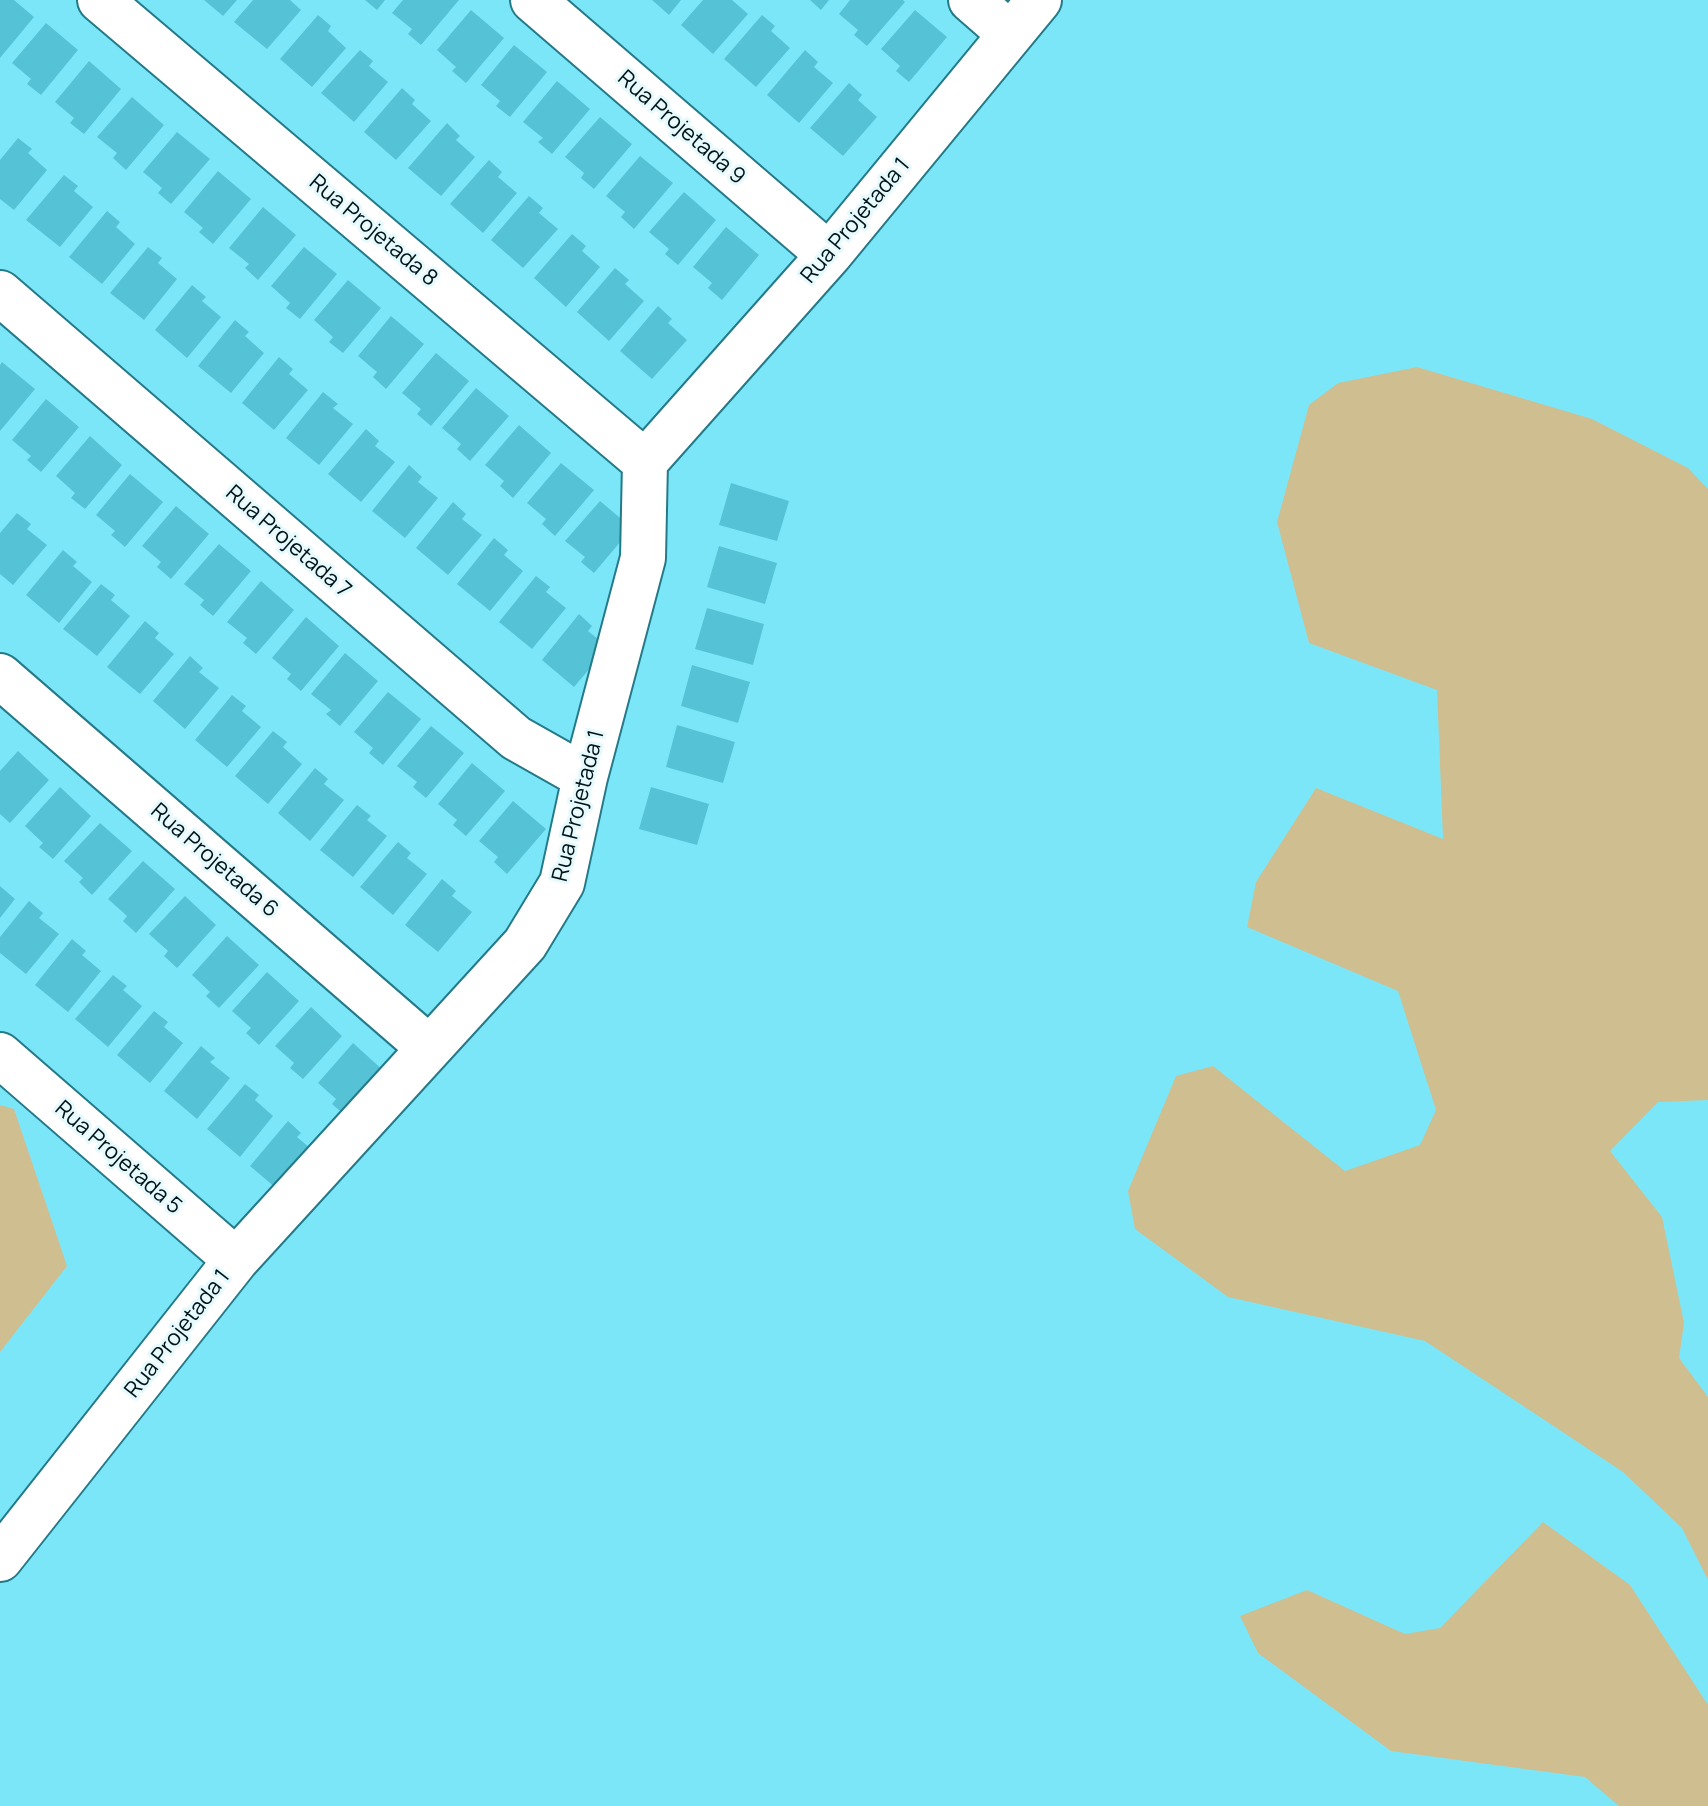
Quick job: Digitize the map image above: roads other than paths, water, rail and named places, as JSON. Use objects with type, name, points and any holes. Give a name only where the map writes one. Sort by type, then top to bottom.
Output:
[{"type":"street","name":"Rua Projetada 8","points":[[100,0],[645,462]]},
{"type":"street","name":"Rua Projetada 9","points":[[533,0],[829,255]]},
{"type":"street","points":[[971,0],[1010,34]]},
{"type":"street","name":"Rua Projetada 1","points":[[0,1559],[236,1260],[525,944],[562,883],[585,777],[643,558],[645,462],[829,255],[1039,0]]},
{"type":"street","name":"Rua Projetada 7","points":[[0,293],[516,738],[585,777]]},
{"type":"street","name":"Rua Projetada 6","points":[[0,676],[428,1047]]},
{"type":"street","name":"Rua Projetada 5","points":[[0,1055],[236,1260]]}]
